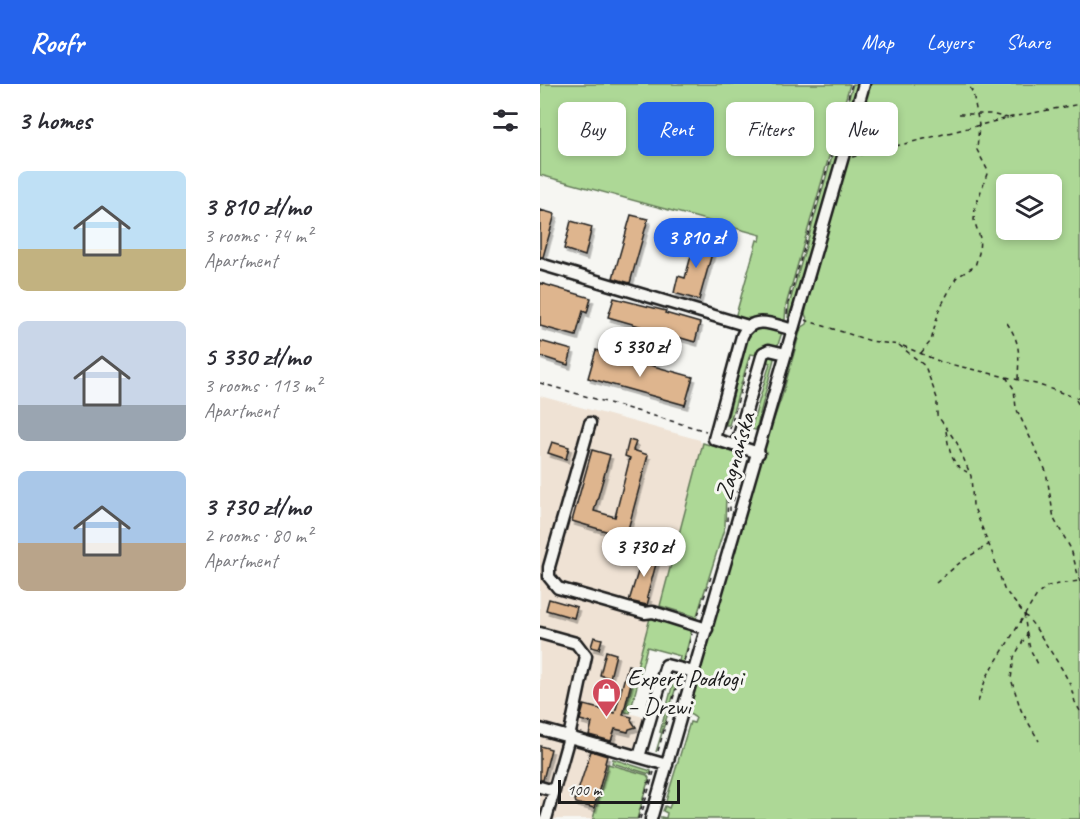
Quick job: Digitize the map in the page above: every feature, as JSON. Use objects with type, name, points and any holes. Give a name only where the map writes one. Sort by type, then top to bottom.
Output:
[{"type":"street","name":"Zagnańska","points":[[651,819],[759,453],[793,330],[792,318],[819,243],[864,84]]},
{"type":"street","points":[[540,264],[748,326],[762,322],[793,330]]},
{"type":"street","points":[[748,326],[742,336],[714,439],[737,449],[759,453]]},
{"type":"street","points":[[737,449],[763,353],[769,350],[786,354]]},
{"type":"street","points":[[590,423],[544,578],[558,588],[645,613],[653,612],[707,629]]},
{"type":"street","points":[[540,633],[576,643],[586,656],[569,736],[546,819]]},
{"type":"street","points":[[639,757],[666,664],[694,672]]},
{"type":"street","points":[[540,729],[667,765]]},
{"type":"street","points":[[540,787],[554,791]]},
{"type":"path","points":[[852,84],[788,303],[792,318],[871,341],[899,345],[941,362],[1018,379],[1080,399]]},
{"type":"path","points":[[921,353],[931,341],[939,310],[956,278],[975,266],[979,253],[980,238],[974,220],[975,208],[988,171],[977,150],[979,125],[973,93],[968,84]]},
{"type":"path","points":[[843,159],[1009,118],[1080,104]]},
{"type":"path","points":[[959,114],[1009,118]]},
{"type":"path","points":[[1007,323],[1017,338],[1018,379]]},
{"type":"path","points":[[899,345],[925,366],[937,398],[937,415],[957,443],[971,476],[973,505],[1004,589],[1024,613],[1062,669],[1080,711]]},
{"type":"path","points":[[730,429],[752,354]]},
{"type":"path","points":[[978,702],[986,678],[1037,595],[1048,586],[1080,581],[1071,549],[1054,519],[1046,471],[1016,408],[1014,388],[1005,376]]},
{"type":"path","points":[[540,383],[706,431],[710,428]]},
{"type":"path","points":[[1076,398],[1080,407]]},
{"type":"path","points":[[946,430],[952,461],[969,473]]},
{"type":"path","points":[[726,525],[728,494],[740,457],[737,449]]},
{"type":"path","points":[[736,466],[741,470],[739,482]]},
{"type":"path","points":[[727,512],[732,512],[736,491]]},
{"type":"path","points":[[936,583],[963,560],[988,544]]},
{"type":"path","points":[[696,622],[712,572]]},
{"type":"path","points":[[1024,613],[1030,649],[1038,664]]},
{"type":"path","points":[[684,664],[693,630]]},
{"type":"path","points":[[1027,634],[1014,657],[1011,679],[1021,710],[1039,741]]},
{"type":"path","points":[[657,754],[681,674]]},
{"type":"path","points":[[639,819],[653,773]]},
{"type":"shaded area","points":[[540,396],[700,440],[703,443],[656,620],[650,619],[625,712],[644,717],[635,748],[614,742],[593,819],[540,819]]},
{"type":"green space","points":[[540,84],[850,84],[845,102],[826,102],[826,156],[829,156],[786,305],[785,320],[760,317],[735,318],[757,240],[760,241],[761,235],[540,175]]},
{"type":"green space","points":[[853,84],[861,84],[856,102],[848,102]]},
{"type":"green space","points":[[868,84],[1080,84],[1080,819],[661,819],[661,817],[666,818],[667,813],[663,811],[665,806],[669,808],[671,803],[666,801],[690,722],[694,723],[696,718],[688,713],[767,439],[801,328],[808,321],[805,314],[814,272],[847,156],[898,156],[898,102],[863,102]]},
{"type":"green space","points":[[832,156],[840,156],[803,280],[788,318],[789,305]]},
{"type":"green space","points":[[762,326],[782,332],[777,348],[766,346],[762,347],[758,355],[750,354],[729,425],[726,425],[747,338],[750,331]]},
{"type":"green space","points":[[766,355],[775,355],[756,430],[751,429],[770,363],[765,361]]},
{"type":"green space","points":[[703,443],[736,453],[739,457],[726,494],[725,526],[695,622],[693,621],[694,616],[660,606]]},
{"type":"green space","points":[[650,618],[692,630],[683,663],[679,662],[680,656],[647,647],[630,713],[625,712]]},
{"type":"green space","points":[[676,672],[680,674],[662,733],[660,732]]},
{"type":"green space","points":[[613,759],[651,771],[650,774],[612,763]]},
{"type":"green space","points":[[608,764],[647,775],[649,778],[637,819],[593,819]]},
{"type":"building","points":[[540,210],[555,214],[543,257],[540,257]]},
{"type":"building","points":[[631,215],[648,219],[630,283],[613,278]]},
{"type":"building","points":[[571,221],[592,227],[585,256],[564,249]]},
{"type":"building","points":[[697,234],[716,239],[699,300],[674,293],[678,276],[685,278]]},
{"type":"building","points":[[540,283],[591,298],[587,313],[583,311],[576,336],[540,326]]},
{"type":"building","points":[[614,298],[666,311],[665,313],[700,323],[695,342],[608,317]]},
{"type":"building","points":[[540,341],[572,350],[568,365],[540,356]]},
{"type":"building","points":[[596,350],[693,377],[685,405],[588,378]]},
{"type":"building","points":[[629,440],[636,442],[633,450],[648,455],[626,537],[572,521],[592,450],[610,455],[594,511],[615,517],[630,458],[625,456]]},
{"type":"building","points":[[552,442],[569,447],[566,459],[548,453]]},
{"type":"building","points":[[645,549],[659,553],[647,605],[629,601]]},
{"type":"building","points":[[549,599],[577,607],[574,618],[546,610]]},
{"type":"building","points":[[594,637],[602,639],[599,649],[591,647]]},
{"type":"building","points":[[606,651],[616,654],[610,678],[600,675]]},
{"type":"building","points":[[628,665],[635,667],[623,715],[632,717],[631,720],[636,727],[629,729],[628,732],[615,729],[611,741],[589,735],[592,723],[580,720],[584,705],[615,713]]},
{"type":"building","points":[[540,746],[551,749],[543,780],[540,780]]},
{"type":"building","points":[[585,749],[607,756],[594,808],[576,803],[575,800],[591,751]]},
{"type":"place","name":"Expert Podłogi – Drzwi","points":[[606,718]]}]
